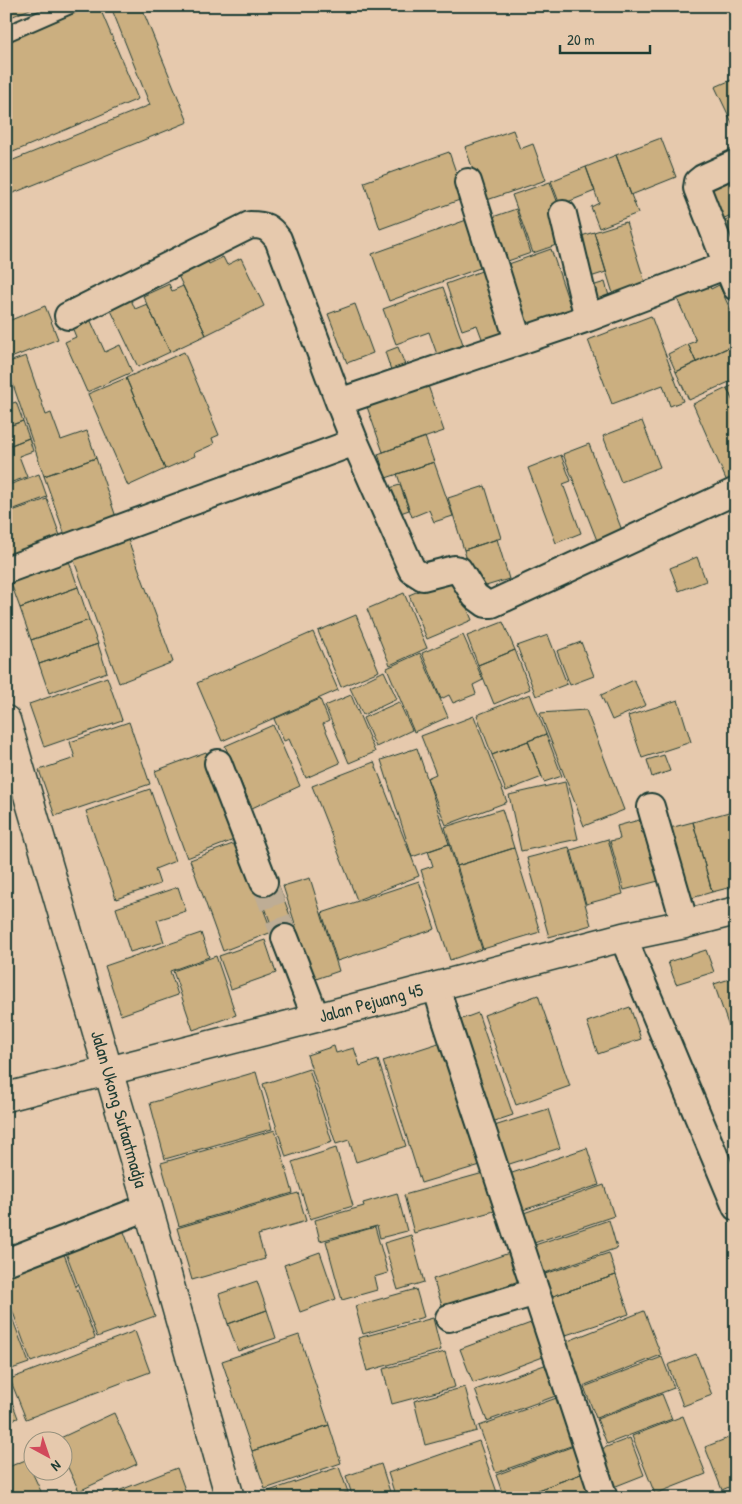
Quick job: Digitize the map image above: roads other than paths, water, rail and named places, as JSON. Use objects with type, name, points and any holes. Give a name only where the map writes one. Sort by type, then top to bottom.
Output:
[{"type":"main road","name":"Jalan Ukong Sutaatmadja","points":[[6,720],[148,1207],[230,1498]]},
{"type":"main road","name":"Jalan Pejuang 45","points":[[6,1096],[316,1018],[623,937],[736,911]]},
{"type":"street","points":[[339,402],[724,272],[697,188],[698,182],[703,178],[736,163]]},
{"type":"street","points":[[468,182],[518,340]]},
{"type":"street","points":[[563,214],[588,318]]},
{"type":"street","points":[[68,316],[250,225],[262,225],[272,230],[278,239],[355,442],[412,570],[422,577],[454,569],[459,570],[475,596],[486,604],[492,604],[501,600],[736,491]]},
{"type":"street","points":[[6,570],[355,442]]},
{"type":"street","points":[[218,763],[264,882]]},
{"type":"street","points":[[651,807],[686,924]]},
{"type":"street","points":[[623,937],[736,1207]]},
{"type":"street","points":[[285,938],[316,1018]]},
{"type":"street","points":[[436,986],[604,1498]]},
{"type":"street","points":[[6,1262],[148,1207]]},
{"type":"street","points":[[450,1318],[536,1292]]},
{"type":"lane","points":[[6,34],[70,6]]},
{"type":"tunnel","points":[[264,882],[285,938]]}]
